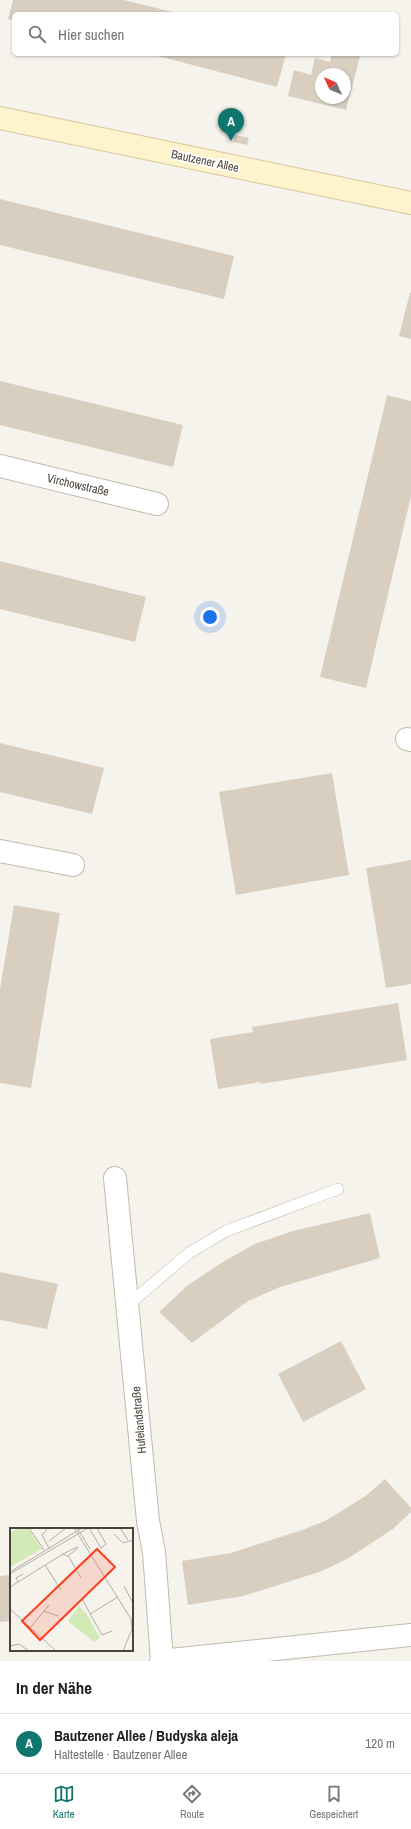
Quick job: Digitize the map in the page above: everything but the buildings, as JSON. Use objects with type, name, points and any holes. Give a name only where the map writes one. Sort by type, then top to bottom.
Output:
[{"type":"street","name":"Bautzener Allee","points":[[0,118],[411,203]]},
{"type":"street","name":"Virchowstraße","points":[[0,466],[156,504]]},
{"type":"street","points":[[0,851],[73,865]]},
{"type":"street","name":"Hufelandstraße","points":[[116,1178],[148,1521],[154,1552],[162,1661],[411,1635]]},
{"type":"lane","points":[[128,1305],[189,1253],[226,1231],[338,1189]]},
{"type":"place","name":"Bautzener Allee / Budyska aleja","points":[[231,141]]}]
